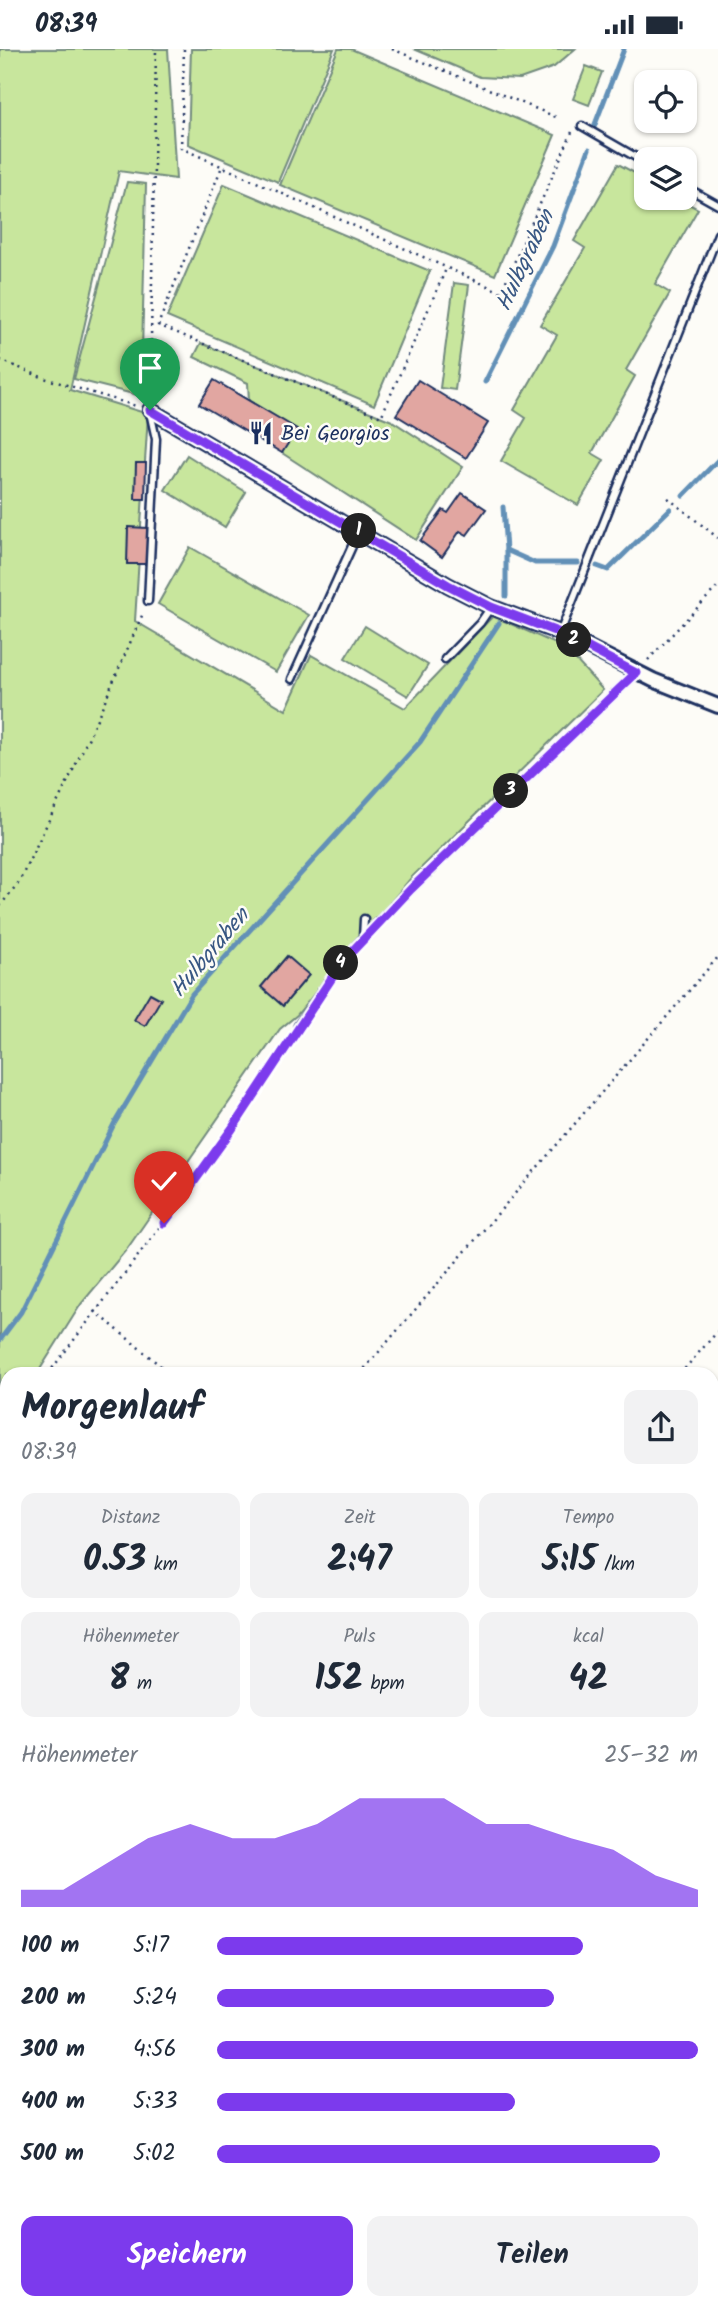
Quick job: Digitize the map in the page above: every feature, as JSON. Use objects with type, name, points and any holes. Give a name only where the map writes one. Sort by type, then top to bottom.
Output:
[{"type":"street","points":[[150,410],[448,585],[491,607],[560,633],[636,673],[718,706]]},
{"type":"lane","points":[[579,124],[634,156]]},
{"type":"lane","points":[[697,193],[718,205]]},
{"type":"lane","points":[[560,633],[718,234]]},
{"type":"lane","points":[[148,601],[156,439],[150,410]]},
{"type":"lane","points":[[292,679],[359,531]]},
{"type":"lane","points":[[445,659],[480,623],[491,607]]},
{"type":"lane","points":[[298,1026],[343,961],[363,938],[636,673]]},
{"type":"lane","points":[[363,919],[363,938]]},
{"type":"path","points":[[0,360],[44,379],[150,410],[156,49]]},
{"type":"path","points":[[184,49],[181,148],[500,292],[579,124]]},
{"type":"path","points":[[392,49],[556,117]]},
{"type":"path","points":[[222,168],[158,325],[381,417],[446,268]]},
{"type":"path","points":[[668,498],[718,538]]},
{"type":"path","points":[[636,673],[718,586]]},
{"type":"path","points":[[0,906],[19,882],[89,737],[148,601]]},
{"type":"path","points":[[366,1367],[718,957]]},
{"type":"path","points":[[53,1367],[211,1160],[298,1026]]},
{"type":"path","points":[[95,1311],[162,1367]]},
{"type":"path","points":[[686,1367],[718,1331]]},
{"type":"green space","points":[[0,49],[168,49],[176,179],[119,171],[70,390],[148,414],[135,621],[286,710],[311,655],[405,708],[493,616],[565,648],[603,690],[411,878],[297,1015],[280,1029],[127,1249],[81,1304],[41,1367],[0,1367]]},
{"type":"green space","points":[[191,49],[334,49],[278,182],[188,144]]},
{"type":"green space","points":[[338,49],[351,49],[555,135],[495,275],[280,185]]},
{"type":"green space","points":[[414,49],[575,49],[554,67],[520,79],[480,77]]},
{"type":"green space","points":[[586,66],[602,72],[589,105],[573,99]]},
{"type":"green space","points":[[618,164],[634,173],[634,210],[698,209],[655,284],[670,293],[626,370],[635,376],[592,453],[604,460],[578,505],[501,461],[526,418],[514,410],[557,335],[540,325],[585,248],[574,241]]},
{"type":"green space","points":[[127,182],[146,184],[141,396],[74,379]]},
{"type":"green space","points":[[224,184],[430,271],[374,405],[167,317]]},
{"type":"green space","points":[[454,283],[469,285],[455,390],[440,388]]},
{"type":"green space","points":[[201,343],[392,421],[463,467],[416,540],[282,453],[296,429],[249,401],[248,383],[194,357]]},
{"type":"green space","points":[[187,455],[246,492],[225,527],[165,490]]},
{"type":"green space","points":[[190,547],[309,615],[276,672],[158,604]]},
{"type":"green space","points":[[365,626],[428,665],[408,696],[345,658]]},
{"type":"building","points":[[175,361],[177,378],[164,379],[163,362]]},
{"type":"building","points":[[214,380],[297,429],[282,453],[199,404]]},
{"type":"building","points":[[418,380],[488,423],[466,458],[396,415]]},
{"type":"building","points":[[136,463],[146,463],[145,499],[135,499]]},
{"type":"building","points":[[462,493],[486,509],[467,535],[460,531],[442,557],[420,541],[443,510],[448,513]]},
{"type":"building","points":[[128,527],[148,528],[146,564],[127,564]]},
{"type":"building","points":[[287,956],[309,975],[283,1006],[261,987]]},
{"type":"building","points":[[150,993],[161,999],[145,1026],[134,1020]]},
{"type":"waterway","name":"Hulbgraben","points":[[594,127],[624,49]]},
{"type":"waterway","name":"Hulbgraben","points":[[485,382],[553,246],[589,149]]},
{"type":"waterway","points":[[683,496],[718,460]]},
{"type":"waterway","name":"Hulbgraben","points":[[503,507],[506,596]]},
{"type":"waterway","points":[[597,566],[608,570],[670,509]]},
{"type":"waterway","points":[[506,550],[535,563],[578,563]]},
{"type":"waterway","name":"Hulbgraben","points":[[0,1340],[21,1312],[114,1124],[192,994],[420,742],[499,623]]},
{"type":"place","name":"Bei Georgios","points":[[261,433]]},
{"type":"route","points":[[150,410],[173,421],[448,585],[491,607],[560,633],[636,673],[411,889],[343,961],[232,1129],[164,1223]]}]
